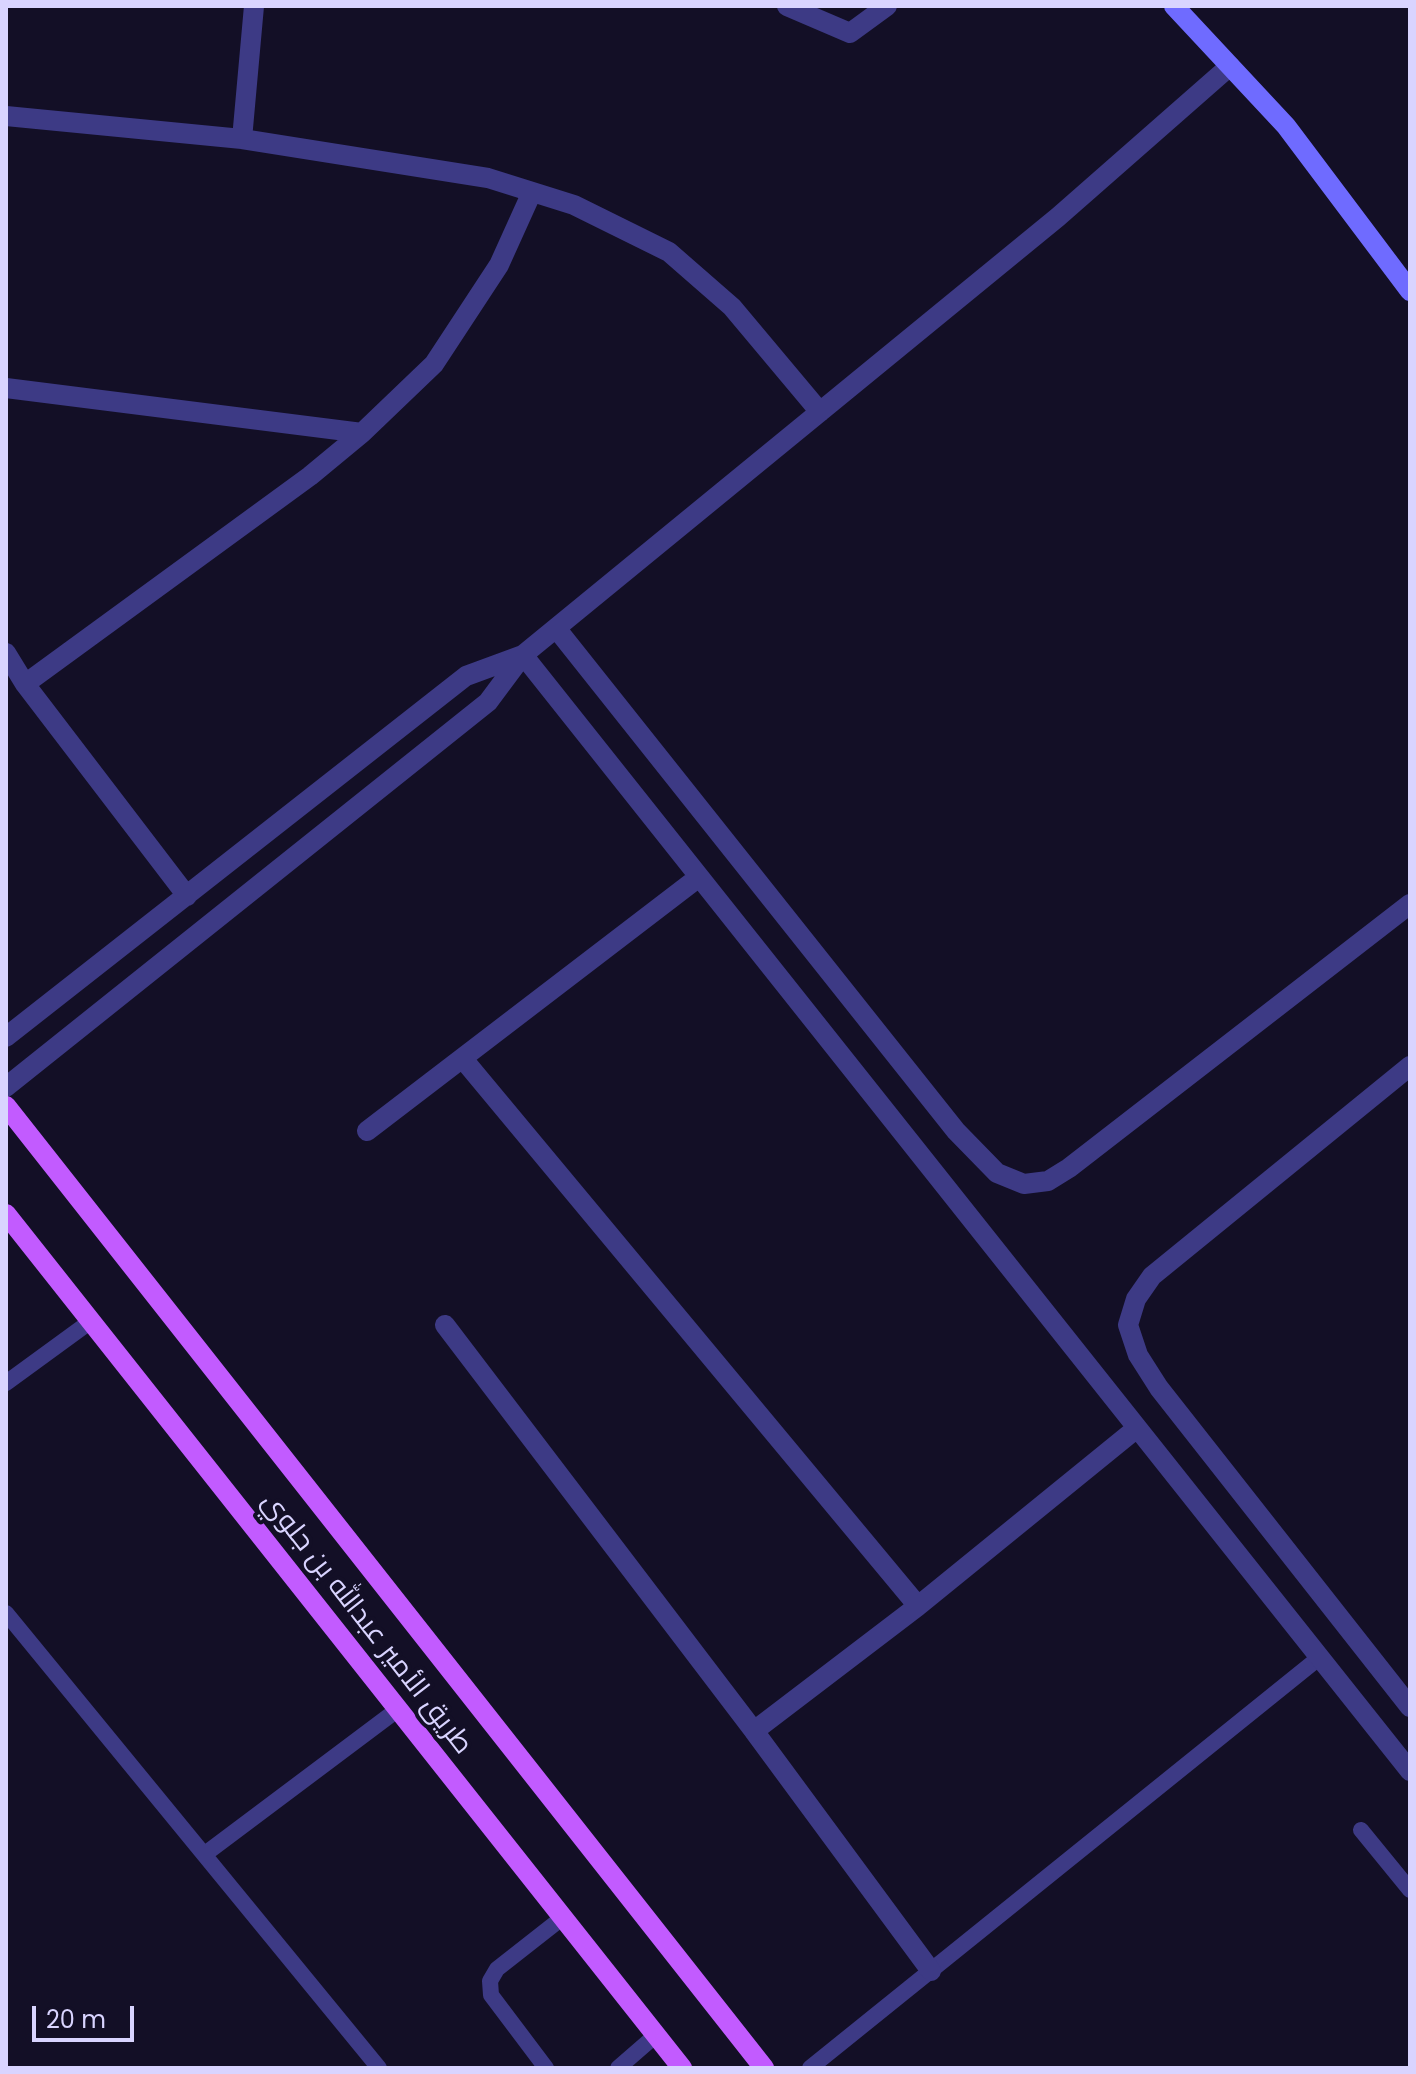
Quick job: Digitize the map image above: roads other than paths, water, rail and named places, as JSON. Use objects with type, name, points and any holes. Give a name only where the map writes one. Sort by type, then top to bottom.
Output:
[{"type":"main road","points":[[6,1106],[764,2068]]},
{"type":"main road","name":"طريق الأمير عبدالله بن جلوي","points":[[6,1214],[682,2068]]},
{"type":"street","points":[[242,139],[254,6]]},
{"type":"street","points":[[787,6],[850,33],[887,6]]},
{"type":"street","points":[[1174,6],[1286,126],[1410,291]]},
{"type":"street","points":[[6,1087],[488,702],[523,655],[1058,217],[1230,66]]},
{"type":"street","points":[[6,116],[242,139],[488,178],[574,205],[669,252],[732,307],[820,412]]},
{"type":"street","points":[[25,684],[310,476],[362,433],[434,364],[499,265],[532,192]]},
{"type":"street","points":[[6,388],[362,433]]},
{"type":"street","points":[[556,628],[956,1131],[997,1173],[1024,1184],[1048,1181],[1069,1168],[1410,904]]},
{"type":"street","points":[[6,653],[25,684],[187,896]]},
{"type":"street","points":[[523,655],[1410,1771]]},
{"type":"street","points":[[6,1037],[466,676],[523,655]]},
{"type":"street","points":[[367,1131],[699,877]]},
{"type":"street","points":[[463,1059],[918,1606]]},
{"type":"street","points":[[1410,1066],[1152,1276],[1136,1299],[1128,1325],[1138,1355],[1159,1388],[1410,1707]]},
{"type":"street","points":[[445,1325],[754,1731],[931,1971]]},
{"type":"street","points":[[754,1731],[918,1606],[1137,1428]]},
{"type":"lane","points":[[6,1383],[91,1321]]},
{"type":"lane","points":[[6,1613],[379,2068]]},
{"type":"lane","points":[[810,2068],[1320,1657]]},
{"type":"lane","points":[[205,1854],[397,1710]]},
{"type":"lane","points":[[1361,1830],[1410,1890]]},
{"type":"lane","points":[[546,2068],[491,1995],[490,1981],[497,1969],[562,1918]]},
{"type":"lane","points":[[618,2068],[656,2035]]}]
